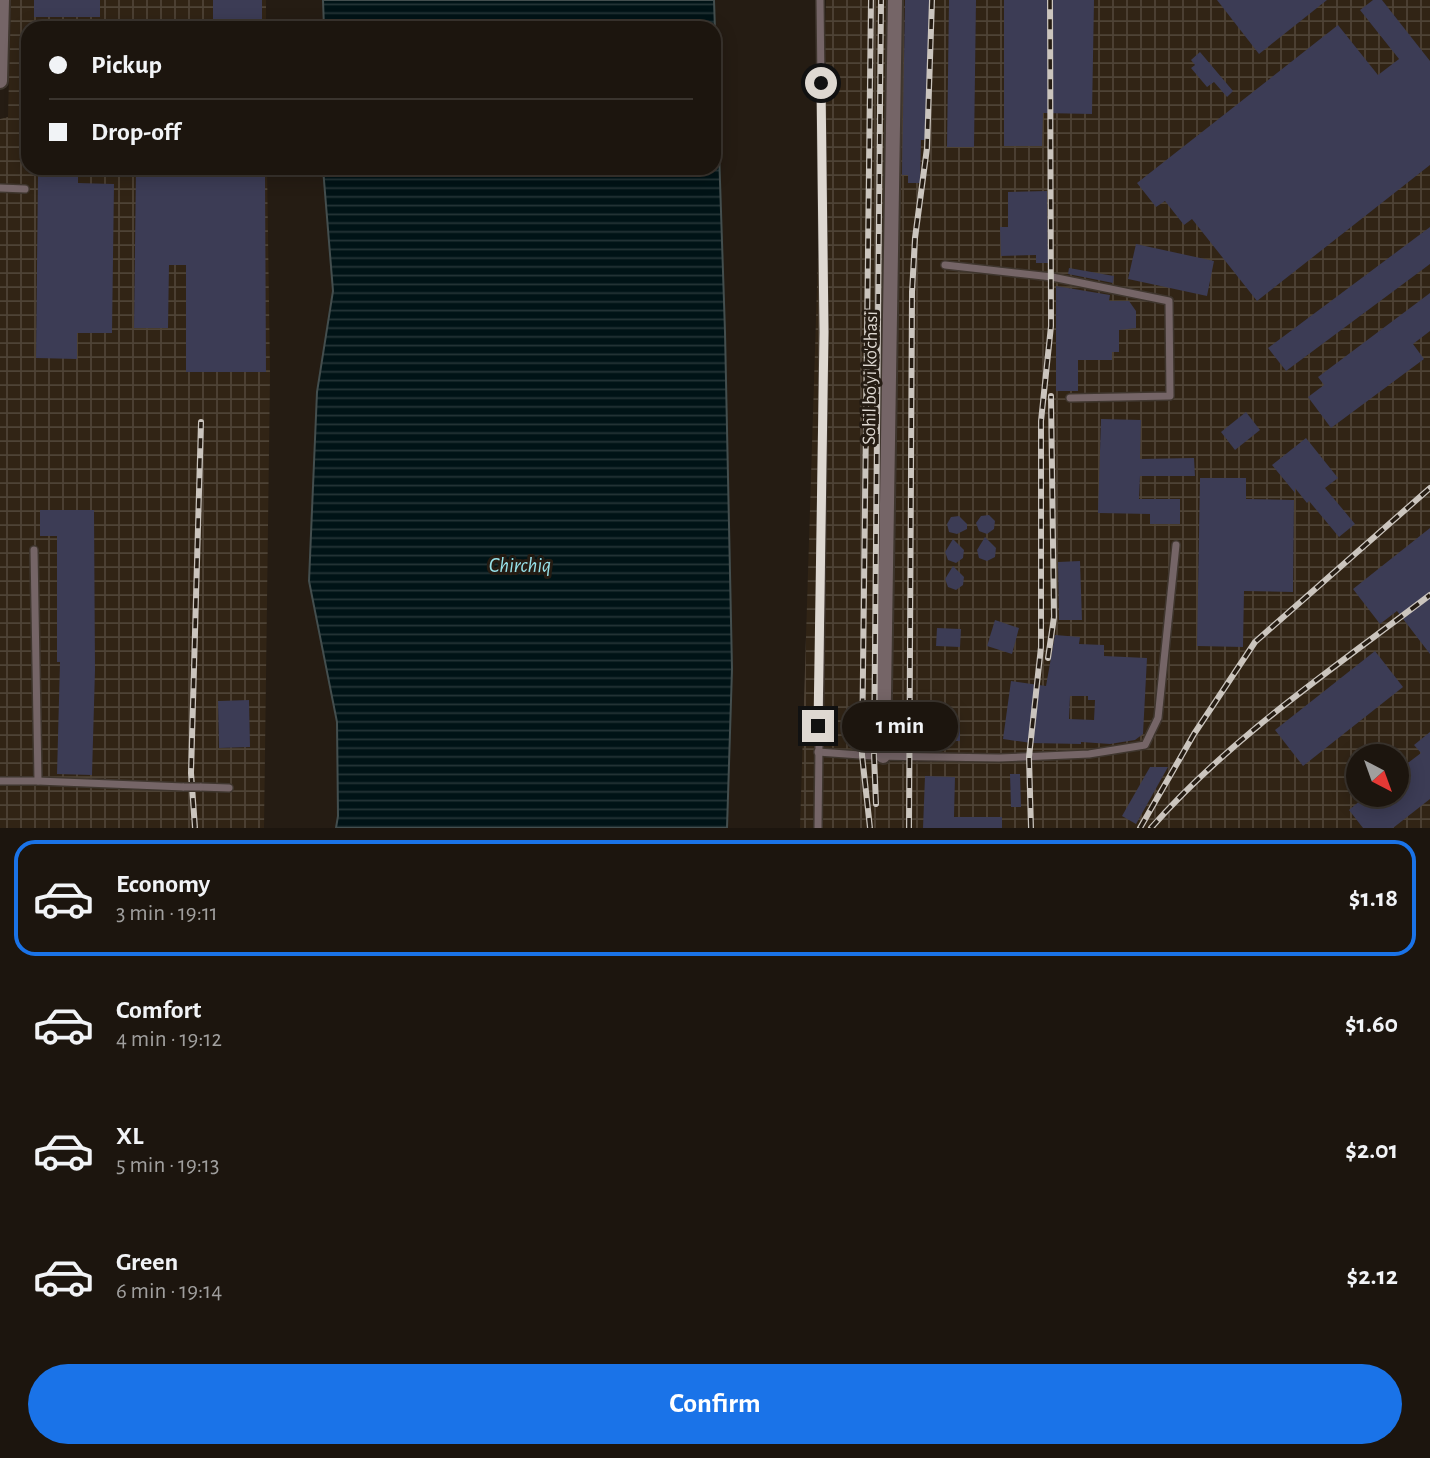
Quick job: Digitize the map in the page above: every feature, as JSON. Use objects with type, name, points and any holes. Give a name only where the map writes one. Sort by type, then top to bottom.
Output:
[{"type":"street","points":[[0,81],[2,0]]},
{"type":"street","name":"Sohil bo'yi ko'chasi","points":[[883,756],[895,0]]},
{"type":"lane","points":[[818,828],[824,332],[820,0]]},
{"type":"lane","points":[[0,188],[25,189]]},
{"type":"lane","points":[[945,265],[1052,277],[1169,302],[1170,396],[1070,398]]},
{"type":"lane","points":[[818,752],[999,758],[1089,754],[1145,745],[1158,718],[1176,545]]},
{"type":"lane","points":[[34,550],[38,781]]},
{"type":"lane","points":[[0,781],[229,788]]},
{"type":"shaded area","points":[[11,0],[266,0],[266,21],[21,21],[21,175],[267,175],[270,374],[264,828],[0,828],[0,119],[8,117]]},
{"type":"shaded area","points":[[826,0],[1430,0],[1430,828],[800,828]]},
{"type":"water","name":"Chirchiq","points":[[323,0],[714,0],[715,21],[324,21]]},
{"type":"water","name":"Chirchiq","points":[[324,175],[720,175],[732,669],[727,828],[336,828],[337,722],[309,581],[317,392],[333,291]]},
{"type":"building","points":[[34,0],[100,0],[100,17],[34,17]]},
{"type":"building","points":[[213,0],[262,0],[262,21],[213,21]]},
{"type":"building","points":[[905,0],[929,0],[928,140],[921,140],[920,183],[908,183],[908,175],[902,175]]},
{"type":"building","points":[[949,0],[976,0],[974,147],[947,147]]},
{"type":"building","points":[[1004,0],[1094,0],[1092,114],[1043,113],[1042,146],[1004,146]]},
{"type":"building","points":[[1217,0],[1327,0],[1259,54]]},
{"type":"building","points":[[1373,0],[1382,0],[1430,61],[1430,165],[1257,301],[1192,219],[1184,225],[1165,201],[1156,207],[1137,183],[1338,25],[1378,75],[1399,59],[1360,10]]},
{"type":"building","points":[[1200,52],[1233,91],[1227,97],[1214,82],[1207,87],[1191,68],[1195,65],[1191,60]]},
{"type":"building","points":[[38,175],[78,176],[78,183],[114,184],[112,333],[77,333],[77,359],[36,358]]},
{"type":"building","points":[[136,175],[265,175],[266,372],[186,372],[186,265],[169,265],[168,328],[134,328]]},
{"type":"building","points":[[1047,191],[1048,263],[1036,263],[1036,255],[1001,256],[1000,227],[1008,227],[1008,192]]},
{"type":"building","points":[[1430,227],[1430,264],[1286,371],[1268,348]]},
{"type":"building","points":[[1136,244],[1214,261],[1207,296],[1128,279]]},
{"type":"building","points":[[1069,268],[1114,276],[1113,283],[1068,274]]},
{"type":"building","points":[[1056,286],[1110,295],[1109,301],[1129,301],[1136,311],[1136,328],[1119,330],[1119,352],[1112,352],[1112,360],[1078,360],[1078,391],[1056,391]]},
{"type":"building","points":[[1430,293],[1430,331],[1413,344],[1424,359],[1331,428],[1308,397],[1324,385],[1318,377]]},
{"type":"building","points":[[1246,412],[1260,430],[1235,450],[1221,432]]},
{"type":"building","points":[[1101,419],[1141,420],[1140,459],[1194,458],[1195,476],[1140,476],[1139,499],[1180,499],[1180,524],[1150,524],[1150,514],[1098,513]]},
{"type":"building","points":[[1306,438],[1338,478],[1325,488],[1355,524],[1339,537],[1309,501],[1307,503],[1295,488],[1295,493],[1272,465]]},
{"type":"building","points":[[1200,478],[1246,478],[1246,499],[1294,500],[1293,592],[1244,591],[1243,647],[1197,646]]},
{"type":"building","points":[[40,510],[94,510],[95,670],[92,775],[57,774],[60,662],[57,662],[57,536],[40,536]]},
{"type":"building","points":[[989,515],[995,521],[994,529],[987,534],[979,531],[976,523],[981,516]]},
{"type":"building","points":[[959,516],[967,524],[967,529],[957,534],[949,532],[947,524],[951,517]]},
{"type":"building","points":[[1430,528],[1430,654],[1397,611],[1380,624],[1353,589]]},
{"type":"building","points":[[985,537],[996,548],[995,557],[987,561],[979,558],[977,550]]},
{"type":"building","points":[[953,539],[964,550],[963,558],[956,563],[948,560],[945,552]]},
{"type":"building","points":[[1080,561],[1082,620],[1059,620],[1058,562]]},
{"type":"building","points":[[953,566],[964,577],[963,585],[956,590],[948,587],[945,579]]},
{"type":"building","points":[[995,620],[1019,628],[1012,654],[987,646]]},
{"type":"building","points":[[937,628],[961,629],[960,647],[936,646]]},
{"type":"building","points":[[1055,635],[1080,637],[1079,644],[1104,645],[1104,656],[1147,658],[1143,734],[1135,740],[1110,744],[1031,743],[1003,739],[1011,681],[1046,686]],"holes":[[[1070,696],[1088,696],[1088,700],[1095,700],[1094,720],[1069,719]]]},
{"type":"building","points":[[1375,651],[1403,687],[1303,766],[1275,730]]},
{"type":"building","points":[[249,700],[250,747],[219,748],[218,701]]},
{"type":"building","points":[[893,708],[902,708],[902,738],[893,739]]},
{"type":"building","points":[[960,724],[960,741],[927,741],[926,725]]},
{"type":"building","points":[[1430,732],[1430,799],[1393,828],[1363,828],[1349,810],[1353,807],[1409,807],[1409,762],[1421,753],[1414,745]]},
{"type":"building","points":[[1150,767],[1168,767],[1136,824],[1122,816]]},
{"type":"building","points":[[1010,774],[1020,774],[1021,807],[1011,807]]},
{"type":"building","points":[[925,776],[955,777],[954,817],[1002,817],[1002,828],[923,828]]},
{"type":"railway","points":[[870,828],[862,755],[871,0]]},
{"type":"railway","points":[[876,804],[874,756],[881,0]]},
{"type":"railway","points":[[909,828],[912,292],[915,238],[927,148],[932,0]]},
{"type":"railway","points":[[1031,828],[1029,757],[1041,647],[1041,421],[1051,326],[1050,0]]},
{"type":"railway","points":[[1048,658],[1054,617],[1051,396]]},
{"type":"railway","points":[[195,828],[191,773],[201,422]]},
{"type":"railway","points":[[1140,828],[1194,734],[1255,642],[1430,488]]},
{"type":"railway","points":[[1151,828],[1215,763],[1249,734],[1430,595]]},
{"type":"route","points":[[818,726],[824,332],[821,83]]}]
